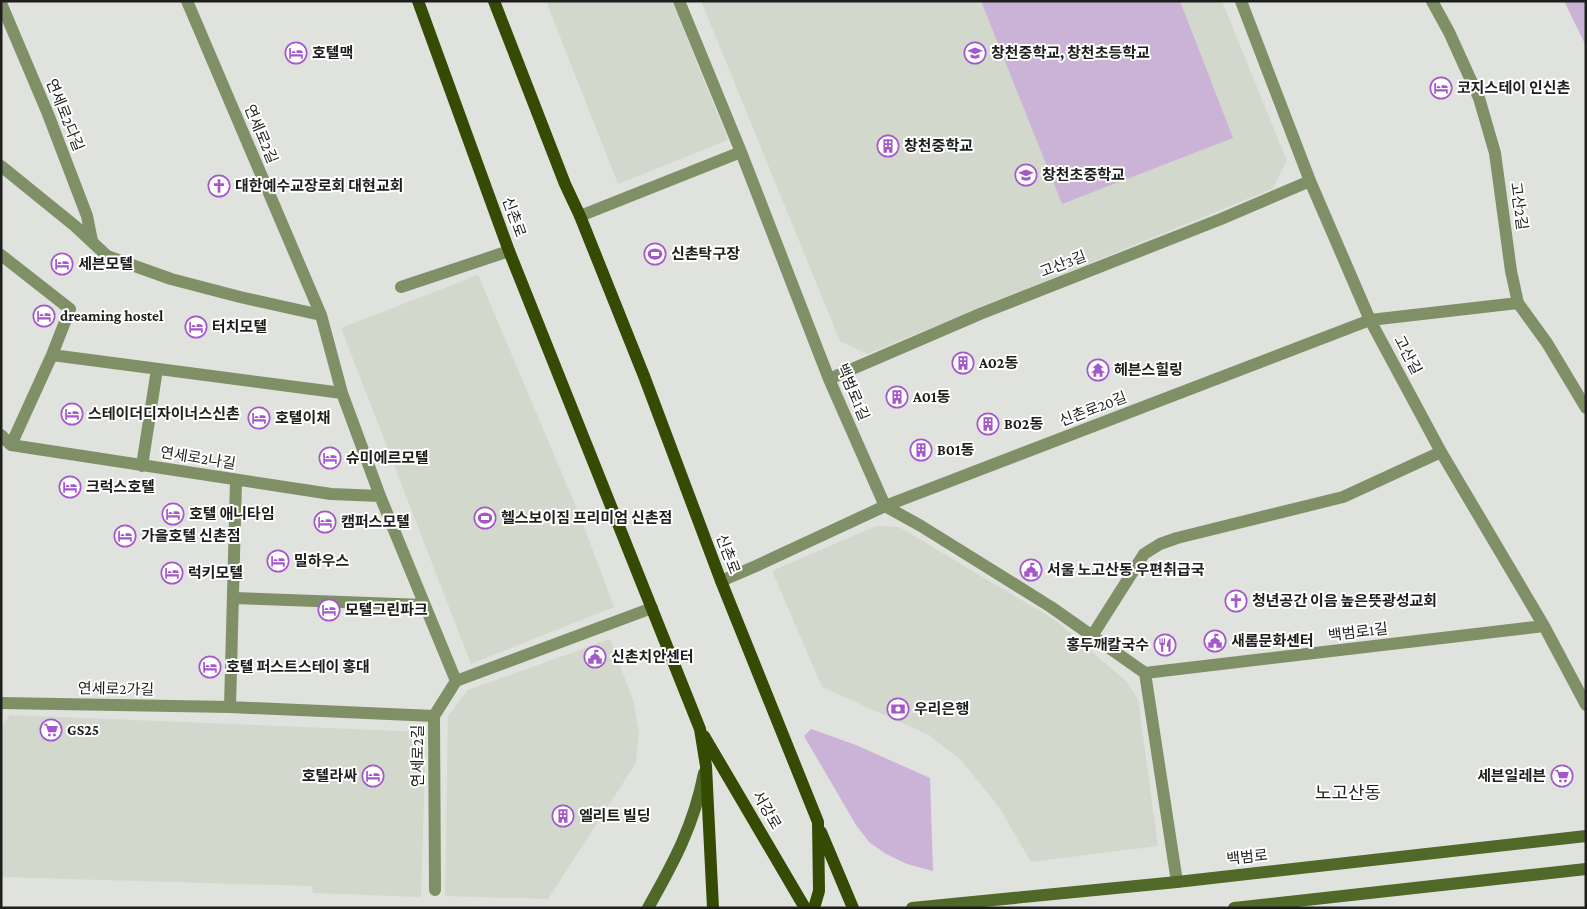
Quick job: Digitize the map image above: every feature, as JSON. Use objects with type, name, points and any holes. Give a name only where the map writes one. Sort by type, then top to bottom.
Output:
[{"type":"main road","name":"신촌로","points":[[418,1],[509,251],[700,729],[706,766],[713,908]]},
{"type":"main road","name":"신촌로","points":[[494,1],[565,184],[580,216],[644,376],[721,581],[818,822],[819,891],[814,908]]},
{"type":"main road","name":"서강로","points":[[700,729],[805,908]]},
{"type":"main road","points":[[648,908],[668,874],[689,830],[699,802],[706,766]]},
{"type":"main road","points":[[818,822],[853,908]]},
{"type":"main road","name":"백범로","points":[[912,908],[1177,882],[1586,836]]},
{"type":"main road","points":[[1234,908],[1586,869]]},
{"type":"street","name":"연세로2길","points":[[187,1],[321,315],[342,393],[380,496],[456,681],[434,716],[435,890]]},
{"type":"street","name":"백범로1길","points":[[679,1],[741,152],[829,379],[885,506]]},
{"type":"street","name":"고산길","points":[[1241,1],[1310,181],[1370,320],[1441,452],[1544,626],[1585,702]]},
{"type":"street","name":"고산2길","points":[[1432,1],[1449,32],[1479,98],[1496,153],[1511,270],[1518,303],[1547,343],[1586,408]]},
{"type":"street","name":"연세로2다길","points":[[1,4],[48,114],[86,216],[92,241]]},
{"type":"street","points":[[580,216],[741,152]]},
{"type":"street","points":[[1,166],[92,241],[107,256],[171,279],[321,315]]},
{"type":"street","name":"고산3길","points":[[829,379],[980,314],[1221,219],[1310,181]]},
{"type":"street","points":[[401,287],[509,251]]},
{"type":"street","points":[[1,254],[70,309],[52,355],[11,445],[1,435]]},
{"type":"street","name":"신촌로20길","points":[[721,581],[885,506],[1370,320],[1518,303]]},
{"type":"street","points":[[52,355],[342,393]]},
{"type":"street","points":[[142,466],[158,369]]},
{"type":"street","name":"연세로2나길","points":[[11,445],[331,494],[380,496]]},
{"type":"street","points":[[1092,636],[1144,554],[1160,544],[1177,538],[1343,497],[1441,452]]},
{"type":"street","points":[[230,708],[236,480]]},
{"type":"street","points":[[885,506],[921,526],[1051,607],[1145,673],[1177,882]]},
{"type":"street","points":[[233,598],[424,605]]},
{"type":"street","points":[[456,681],[652,608]]},
{"type":"street","name":"백범로1길","points":[[1145,673],[1544,626]]},
{"type":"street","name":"연세로2가길","points":[[1,703],[230,708],[434,716]]},
{"type":"shaded area","points":[[546,1],[672,1],[728,140],[618,184]]},
{"type":"shaded area","name":"창천초중학교","points":[[701,1],[1222,1],[1287,161],[1272,189],[867,354],[840,341]]},
{"type":"shaded area","points":[[981,1],[1180,1],[1233,138],[1062,204]]},
{"type":"shaded area","points":[[1564,1],[1586,1],[1586,46]]},
{"type":"shaded area","points":[[478,275],[580,516],[614,607],[471,664],[341,328]]},
{"type":"shaded area","points":[[876,526],[899,527],[1055,620],[1126,681],[1138,699],[1158,846],[1031,862],[999,807],[961,760],[929,735],[822,687],[772,571]]},
{"type":"shaded area","points":[[610,639],[633,700],[639,733],[636,763],[548,899],[445,896],[448,716],[468,690]]},
{"type":"shaded area","points":[[10,715],[426,732],[421,897],[313,893],[312,886],[1,877],[1,727]]},
{"type":"shaded area","points":[[811,729],[856,745],[930,778],[933,871],[907,864],[886,854],[869,842],[856,825],[804,736]]},
{"type":"place","name":"호텔맥","points":[[296,53]]},
{"type":"place","name":"창천중학교, 창천초등학교","points":[[975,53]]},
{"type":"place","name":"코지스테이 인신촌","points":[[1441,88]]},
{"type":"place","name":"창천중학교","points":[[888,146]]},
{"type":"place","name":"창천초중학교","points":[[1026,175]]},
{"type":"place","name":"대한예수교장로회 대현교회","points":[[219,186]]},
{"type":"place","name":"신촌탁구장","points":[[655,254]]},
{"type":"place","name":"세븐모텔","points":[[62,264]]},
{"type":"place","name":"dreaming hostel","points":[[44,316]]},
{"type":"place","name":"터치모텔","points":[[196,327]]},
{"type":"place","name":"A02동","points":[[963,363]]},
{"type":"place","name":"헤븐스힐링","points":[[1098,370]]},
{"type":"place","name":"A01동","points":[[897,397]]},
{"type":"place","name":"스테이더디자이너스신촌","points":[[72,414]]},
{"type":"place","name":"호텔이채","points":[[259,418]]},
{"type":"place","name":"B02동","points":[[988,424]]},
{"type":"place","name":"B01동","points":[[921,450]]},
{"type":"place","name":"슈미에르모텔","points":[[330,458]]},
{"type":"place","name":"크럭스호텔","points":[[70,487]]},
{"type":"place","name":"호텔 애니타임","points":[[173,514]]},
{"type":"place","name":"헬스보이짐 프리미엄 신촌점","points":[[485,518]]},
{"type":"place","name":"캠퍼스모텔","points":[[325,522]]},
{"type":"place","name":"가을호텔 신촌점","points":[[125,536]]},
{"type":"place","name":"밀하우스","points":[[278,561]]},
{"type":"place","name":"서울 노고산동 우편취급국","points":[[1031,570]]},
{"type":"place","name":"럭키모텔","points":[[172,573]]},
{"type":"place","name":"청년공간 이음 높은뜻광성교회","points":[[1236,601]]},
{"type":"place","name":"모텔그린파크","points":[[329,610]]},
{"type":"place","name":"새롬문화센터","points":[[1215,641]]},
{"type":"place","name":"홍두깨칼국수","points":[[1165,645]]},
{"type":"place","name":"신촌치안센터","points":[[595,657]]},
{"type":"place","name":"호텔 퍼스트스테이 홍대","points":[[210,667]]},
{"type":"place","name":"우리은행","points":[[898,709]]},
{"type":"place","name":"GS25","points":[[51,730]]},
{"type":"place","name":"호텔라싸","points":[[373,776]]},
{"type":"place","name":"세븐일레븐","points":[[1562,776]]},
{"type":"place","name":"엘리트 빌딩","points":[[563,816]]},
{"type":"district","name":"노고산동","points":[[1348,793]]}]
